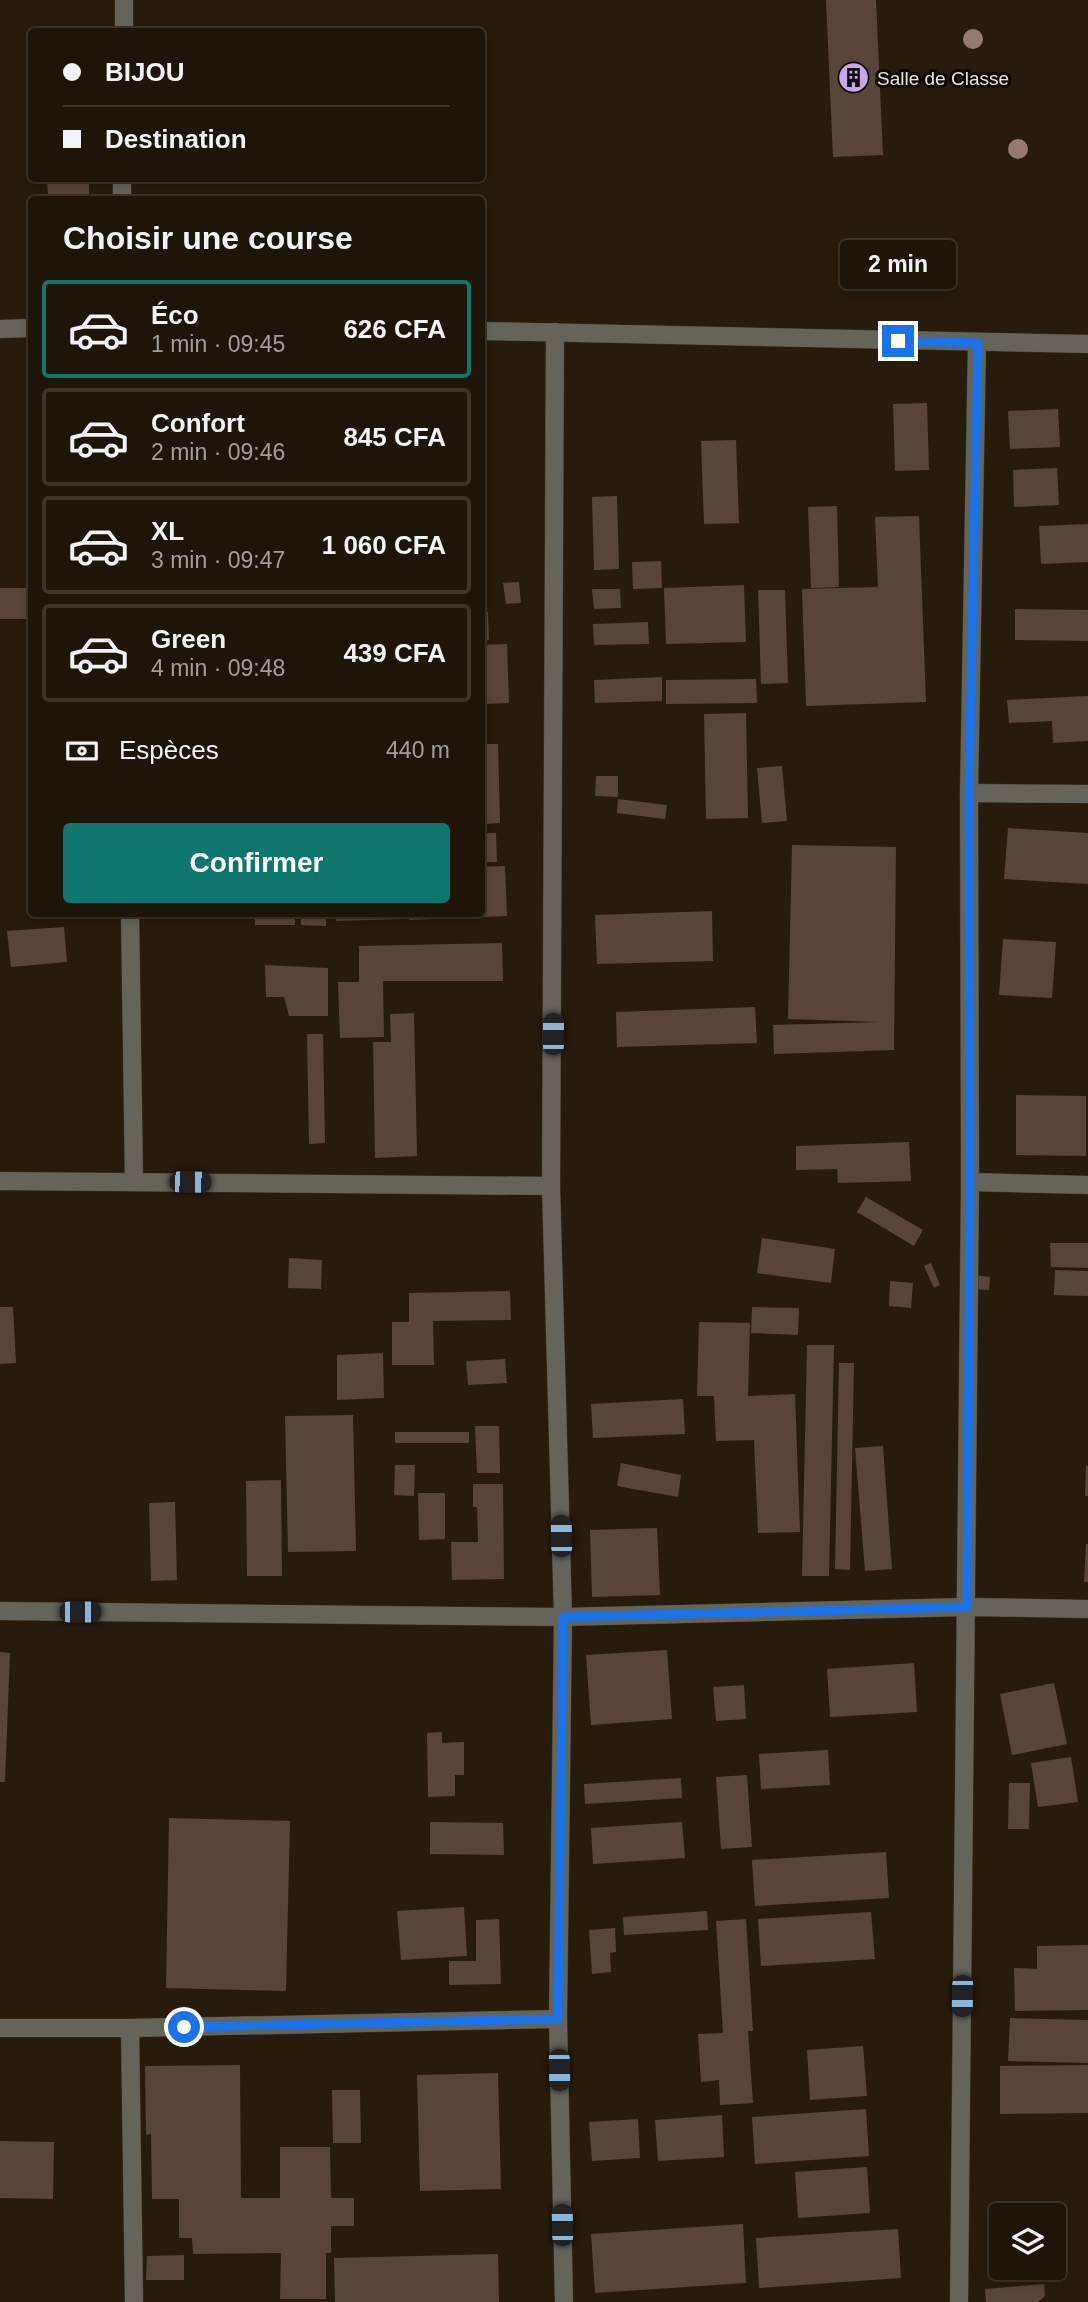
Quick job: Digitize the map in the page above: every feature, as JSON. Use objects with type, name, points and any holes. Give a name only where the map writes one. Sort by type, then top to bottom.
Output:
[{"type":"street","points":[[124,0],[124,28]]},
{"type":"street","points":[[0,329],[28,328]]},
{"type":"street","points":[[485,331],[1088,344]]},
{"type":"street","points":[[555,332],[551,1186],[563,1617],[558,2019],[564,2302]]},
{"type":"street","points":[[959,2302],[970,1182],[969,793],[978,343]]},
{"type":"street","points":[[969,793],[1088,794]]},
{"type":"street","points":[[130,917],[134,1181]]},
{"type":"street","points":[[0,1181],[551,1186]]},
{"type":"street","points":[[970,1182],[1088,1185]]},
{"type":"street","points":[[0,1611],[563,1617],[967,1607],[1088,1609]]},
{"type":"street","points":[[0,2028],[558,2019]]},
{"type":"street","points":[[130,2028],[134,2302]]},
{"type":"building","name":"Salle de Classe","points":[[826,0],[876,0],[883,155],[833,157]]},
{"type":"building","points":[[47,182],[89,182],[89,194],[48,195]]},
{"type":"building","points":[[927,403],[929,470],[895,471],[893,404]]},
{"type":"building","points":[[1058,409],[1060,447],[1010,449],[1008,411]]},
{"type":"building","points":[[736,440],[739,523],[704,524],[701,441]]},
{"type":"building","points":[[1057,468],[1059,505],[1014,507],[1013,470]]},
{"type":"building","points":[[617,496],[619,569],[594,570],[592,497]]},
{"type":"building","points":[[837,506],[839,587],[811,588],[808,507]]},
{"type":"building","points":[[919,516],[926,702],[806,706],[802,589],[878,587],[875,517]]},
{"type":"building","points":[[1088,524],[1088,562],[1041,564],[1039,526]]},
{"type":"building","points":[[661,561],[662,588],[633,589],[632,562]]},
{"type":"building","points":[[519,582],[521,603],[506,604],[503,583]]},
{"type":"building","points":[[744,585],[746,642],[666,644],[664,588]]},
{"type":"building","points":[[0,588],[28,588],[28,619],[0,619]]},
{"type":"building","points":[[592,589],[620,589],[621,608],[594,609]]},
{"type":"building","points":[[758,590],[785,590],[788,683],[761,684]]},
{"type":"building","points":[[1015,609],[1088,610],[1088,641],[1015,640]]},
{"type":"building","points":[[485,612],[488,612],[489,640],[485,640]]},
{"type":"building","points":[[648,622],[649,644],[594,645],[593,624]]},
{"type":"building","points":[[507,644],[509,703],[485,704],[485,645]]},
{"type":"building","points":[[662,677],[662,701],[595,703],[594,680]]},
{"type":"building","points":[[756,679],[757,703],[666,704],[666,680]]},
{"type":"building","points":[[1088,696],[1088,741],[1053,743],[1052,721],[1009,723],[1007,700]]},
{"type":"building","points":[[746,713],[748,818],[706,819],[704,714]]},
{"type":"building","points":[[485,744],[498,744],[500,823],[485,824]]},
{"type":"building","points":[[782,766],[787,821],[762,823],[757,768]]},
{"type":"building","points":[[596,776],[618,776],[618,797],[595,796]]},
{"type":"building","points":[[618,799],[667,805],[665,819],[617,813]]},
{"type":"building","points":[[1008,828],[1088,833],[1088,884],[1004,879]]},
{"type":"building","points":[[485,833],[496,833],[497,862],[485,862]]},
{"type":"building","points":[[792,845],[896,847],[894,1050],[774,1054],[773,1025],[881,1022],[788,1019]]},
{"type":"building","points":[[505,866],[507,916],[485,917],[485,867]]},
{"type":"building","points":[[712,911],[713,961],[597,964],[595,915]]},
{"type":"building","points":[[255,917],[295,917],[295,925],[255,925]]},
{"type":"building","points":[[301,917],[326,917],[326,926],[301,925]]},
{"type":"building","points":[[336,917],[403,919],[336,921]]},
{"type":"building","points":[[409,917],[482,917],[409,920]]},
{"type":"building","points":[[64,927],[67,962],[11,967],[7,931]]},
{"type":"building","points":[[1003,939],[1056,942],[1052,998],[999,995]]},
{"type":"building","points":[[502,943],[503,981],[383,981],[384,1037],[340,1038],[338,982],[359,982],[359,946]]},
{"type":"building","points":[[265,965],[328,968],[328,1016],[289,1016],[284,997],[266,997]]},
{"type":"building","points":[[755,1007],[757,1043],[617,1047],[616,1012]]},
{"type":"building","points":[[414,1013],[417,1156],[375,1158],[373,1042],[391,1042],[390,1014]]},
{"type":"building","points":[[307,1034],[323,1034],[325,1143],[309,1144]]},
{"type":"building","points":[[1016,1095],[1086,1096],[1086,1156],[1016,1155]]},
{"type":"building","points":[[909,1142],[911,1181],[838,1183],[837,1169],[796,1170],[796,1146]]},
{"type":"building","points":[[866,1197],[923,1230],[914,1246],[857,1212]]},
{"type":"building","points":[[762,1238],[835,1249],[831,1283],[757,1273]]},
{"type":"building","points":[[1050,1243],[1088,1243],[1088,1268],[1051,1267]]},
{"type":"building","points":[[289,1258],[322,1260],[321,1289],[288,1288]]},
{"type":"building","points":[[931,1263],[940,1285],[934,1288],[924,1266]]},
{"type":"building","points":[[1055,1270],[1088,1271],[1088,1296],[1054,1295]]},
{"type":"building","points":[[974,1275],[990,1277],[989,1290],[973,1289]]},
{"type":"building","points":[[890,1281],[913,1283],[911,1308],[889,1306]]},
{"type":"building","points":[[510,1291],[511,1320],[433,1321],[434,1365],[392,1365],[392,1322],[409,1322],[409,1293]]},
{"type":"building","points":[[0,1307],[13,1307],[16,1363],[0,1364]]},
{"type":"building","points":[[752,1307],[799,1308],[798,1335],[751,1333]]},
{"type":"building","points":[[699,1322],[750,1323],[748,1396],[795,1394],[800,1532],[758,1533],[754,1440],[716,1441],[714,1396],[697,1396]]},
{"type":"building","points":[[807,1345],[834,1345],[829,1576],[802,1576]]},
{"type":"building","points":[[383,1353],[384,1398],[337,1400],[337,1355]]},
{"type":"building","points":[[505,1359],[507,1383],[468,1385],[466,1361]]},
{"type":"building","points":[[839,1363],[854,1363],[850,1570],[835,1569]]},
{"type":"building","points":[[683,1399],[685,1434],[593,1438],[591,1404]]},
{"type":"building","points":[[353,1415],[356,1551],[288,1552],[285,1416]]},
{"type":"building","points":[[475,1426],[499,1426],[500,1473],[477,1473]]},
{"type":"building","points":[[395,1432],[469,1432],[469,1443],[395,1443]]},
{"type":"building","points":[[883,1446],[892,1569],[865,1571],[855,1448]]},
{"type":"building","points":[[621,1463],[681,1475],[678,1497],[617,1486]]},
{"type":"building","points":[[395,1465],[415,1465],[414,1496],[394,1495]]},
{"type":"building","points":[[1088,1466],[1088,1496],[1085,1496]]},
{"type":"building","points":[[281,1480],[282,1576],[247,1576],[246,1481]]},
{"type":"building","points":[[473,1484],[503,1484],[504,1579],[452,1580],[451,1542],[478,1542]]},
{"type":"building","points":[[418,1493],[445,1493],[445,1539],[419,1540]]},
{"type":"building","points":[[175,1502],[177,1580],[151,1581],[149,1503]]},
{"type":"building","points":[[657,1528],[660,1595],[592,1597],[590,1530]]},
{"type":"building","points":[[1086,1544],[1088,1582],[1084,1582]]},
{"type":"building","points":[[667,1650],[672,1719],[591,1725],[586,1655]]},
{"type":"building","points":[[0,1652],[10,1653],[5,1782],[0,1782]]},
{"type":"building","points":[[914,1663],[917,1712],[830,1717],[827,1669]]},
{"type":"building","points":[[1054,1683],[1067,1744],[1012,1755],[1000,1694]]},
{"type":"building","points":[[744,1685],[746,1719],[716,1721],[713,1687]]},
{"type":"building","points":[[442,1732],[442,1743],[464,1742],[464,1775],[455,1775],[455,1796],[428,1797],[427,1733]]},
{"type":"building","points":[[828,1750],[830,1785],[761,1789],[759,1754]]},
{"type":"building","points":[[1071,1757],[1078,1802],[1038,1807],[1031,1763]]},
{"type":"building","points":[[747,1775],[752,1847],[721,1849],[716,1777]]},
{"type":"building","points":[[681,1778],[682,1798],[585,1804],[584,1784]]},
{"type":"building","points":[[1009,1783],[1030,1783],[1029,1829],[1008,1829]]},
{"type":"building","points":[[169,1818],[290,1821],[286,1991],[166,1988]]},
{"type":"building","points":[[430,1822],[503,1823],[504,1855],[430,1854]]},
{"type":"building","points":[[682,1822],[685,1858],[593,1864],[591,1828]]},
{"type":"building","points":[[886,1852],[889,1898],[755,1906],[752,1860]]},
{"type":"building","points":[[464,1907],[467,1956],[401,1960],[397,1911]]},
{"type":"building","points":[[707,1911],[708,1930],[624,1935],[623,1917]]},
{"type":"building","points":[[871,1912],[875,1959],[761,1966],[758,1919]]},
{"type":"building","points":[[499,1919],[501,1984],[449,1985],[449,1961],[476,1961],[476,1920]]},
{"type":"building","points":[[746,1919],[753,2031],[748,2031],[753,2103],[720,2105],[719,2080],[701,2082],[698,2034],[723,2033],[716,1921]]},
{"type":"building","points":[[615,1928],[616,1952],[610,1953],[611,1972],[592,1974],[589,1930]]},
{"type":"building","points":[[1088,1945],[1088,2010],[1015,2011],[1014,1968],[1037,1969],[1037,1946]]},
{"type":"building","points":[[1010,2018],[1088,2020],[1088,2063],[1008,2061]]},
{"type":"building","points":[[863,2046],[867,2096],[810,2100],[807,2050]]},
{"type":"building","points":[[240,2065],[241,2198],[280,2198],[280,2147],[330,2147],[331,2198],[354,2198],[354,2226],[331,2226],[331,2253],[326,2253],[326,2299],[280,2299],[281,2253],[193,2254],[192,2238],[179,2238],[179,2199],[152,2199],[151,2134],[146,2135],[145,2066]]},
{"type":"building","points":[[1088,2065],[1088,2113],[1000,2114],[1000,2066]]},
{"type":"building","points":[[498,2073],[501,2189],[420,2191],[417,2075]]},
{"type":"building","points":[[332,2090],[360,2090],[361,2143],[333,2143]]},
{"type":"building","points":[[866,2109],[869,2156],[755,2164],[752,2117]]},
{"type":"building","points":[[722,2115],[724,2157],[658,2161],[655,2120]]},
{"type":"building","points":[[638,2119],[640,2158],[592,2161],[589,2122]]},
{"type":"building","points":[[0,2141],[54,2142],[53,2199],[0,2198]]},
{"type":"building","points":[[867,2167],[870,2213],[798,2218],[795,2172]]},
{"type":"building","points":[[743,2224],[746,2283],[595,2293],[591,2234]]},
{"type":"building","points":[[898,2229],[901,2278],[759,2288],[756,2238]]},
{"type":"building","points":[[498,2254],[499,2302],[335,2302],[334,2258]]},
{"type":"building","points":[[184,2255],[184,2280],[146,2280],[147,2256]]},
{"type":"building","points":[[1044,2284],[1045,2296],[1038,2302],[986,2302],[985,2289]]},
{"type":"place","name":"Salle de Classe","points":[[854,78]]},
{"type":"route","points":[[184,2027],[558,2019],[563,1617],[967,1607],[969,793],[978,343],[898,341]]}]
